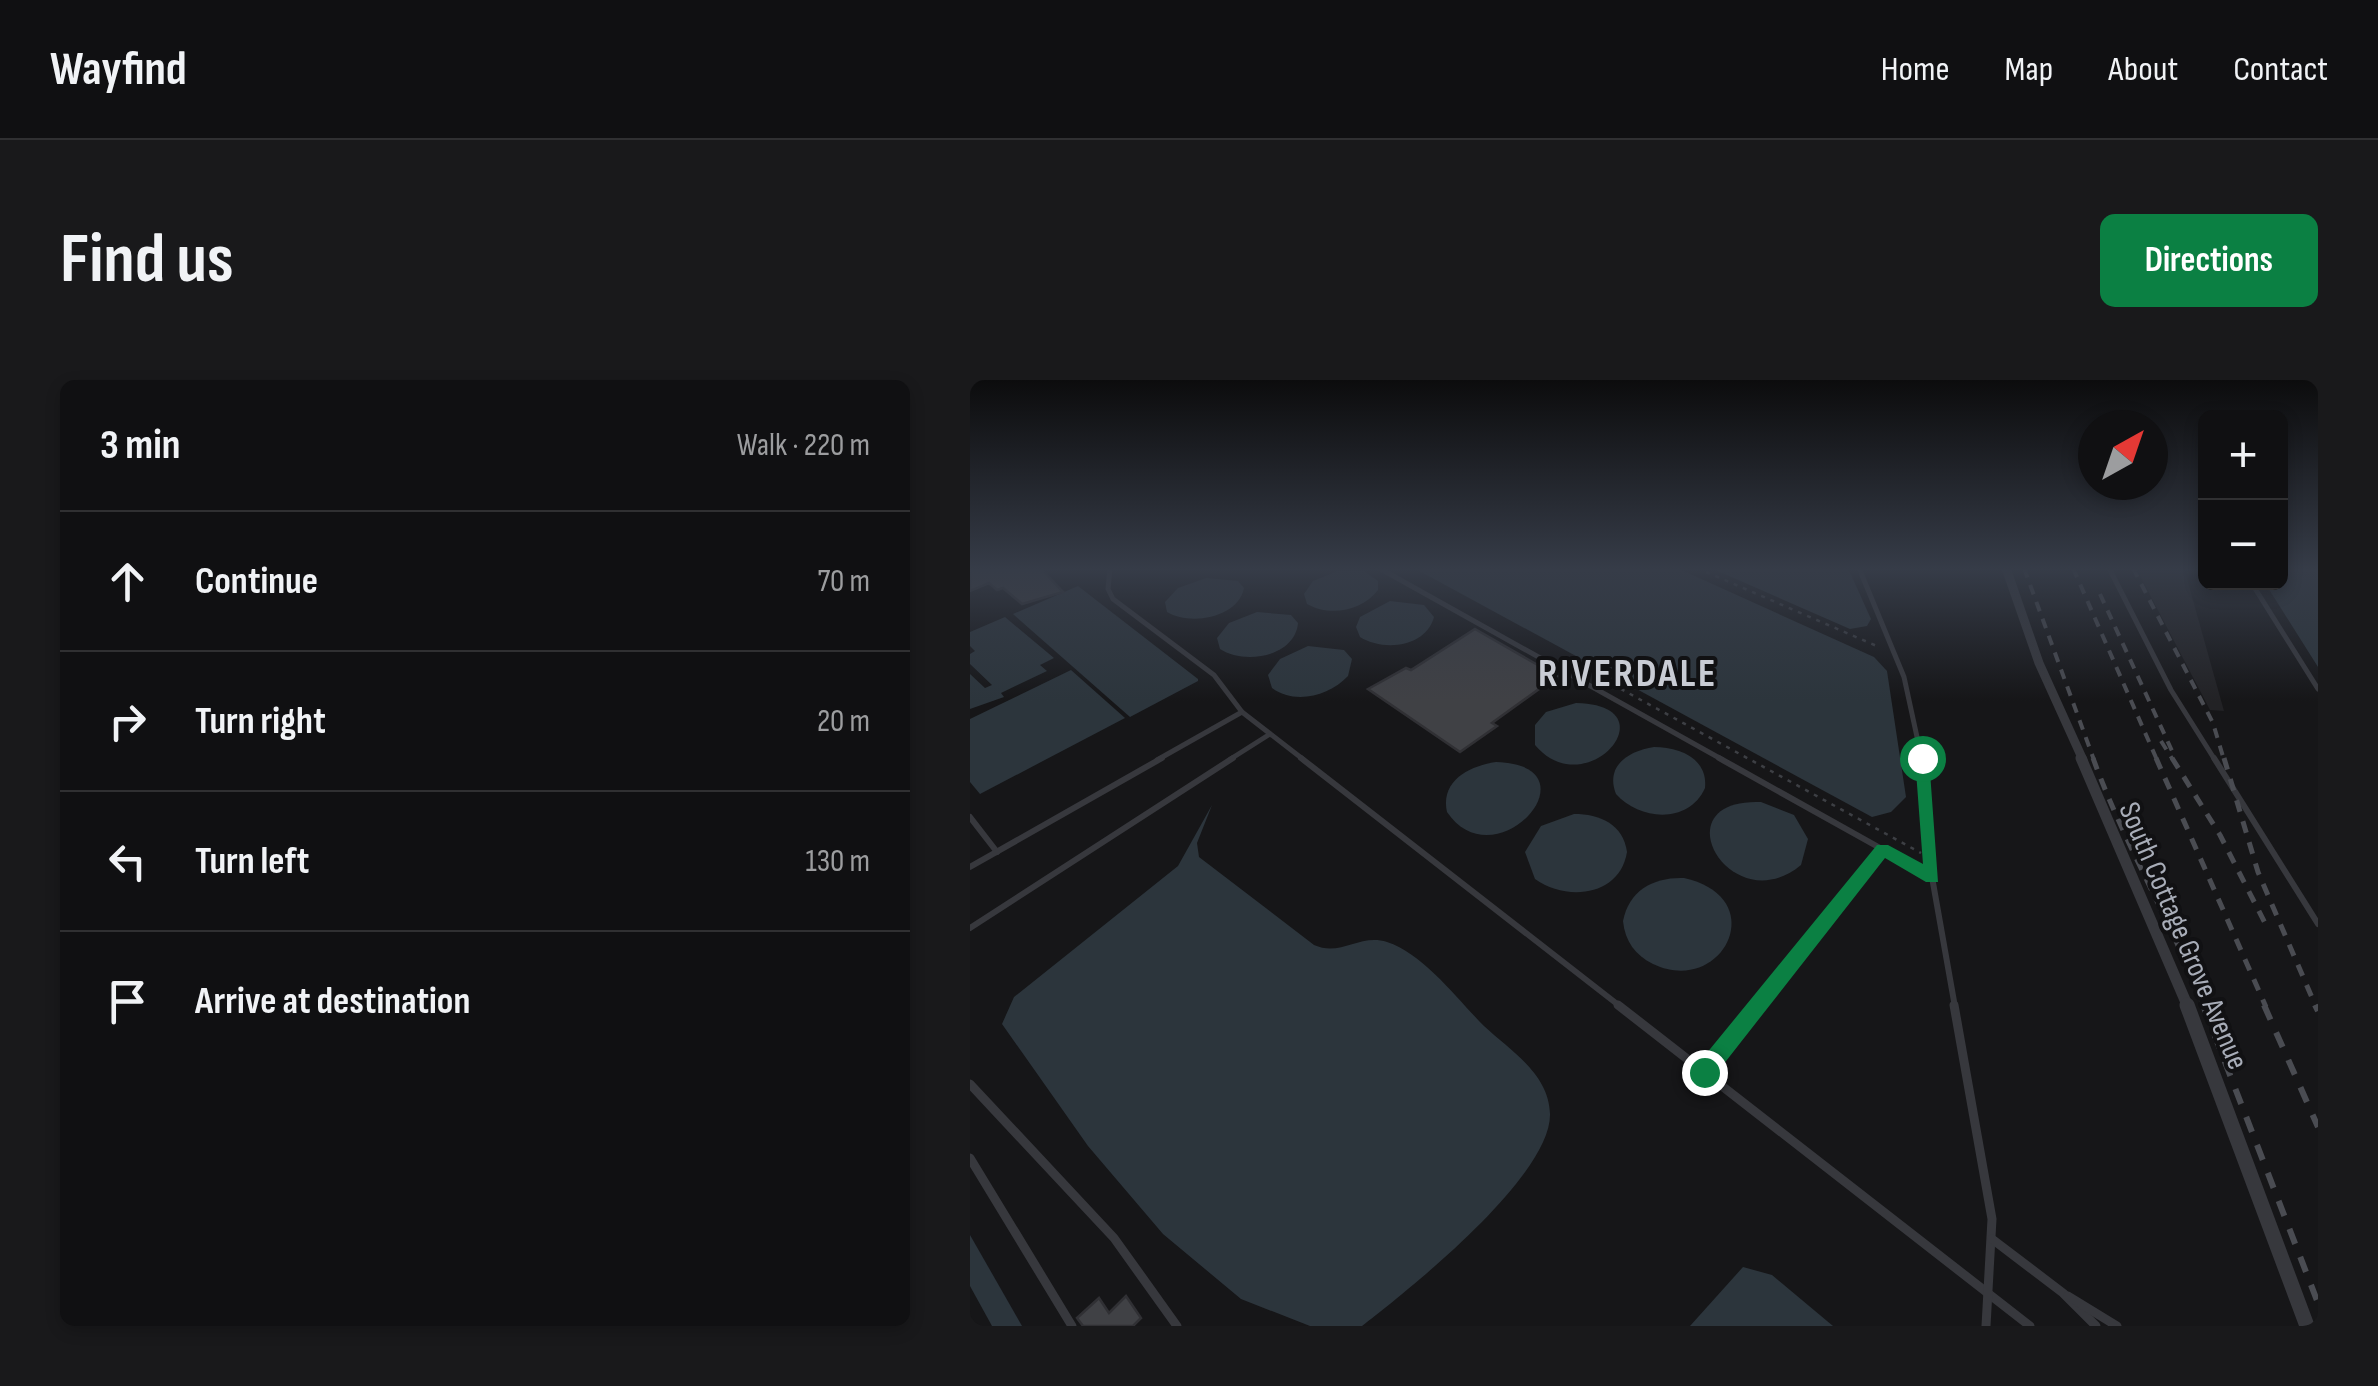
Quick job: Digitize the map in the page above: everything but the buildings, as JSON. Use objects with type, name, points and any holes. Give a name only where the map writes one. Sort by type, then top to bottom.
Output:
[{"type":"street","name":"South Cottage Grove Avenue","points":[[2021,612],[2039,663],[2144,898],[2216,1076],[2308,1326]]},
{"type":"lane","points":[[1131,612],[1214,675],[1242,712],[2030,1326]]},
{"type":"lane","points":[[1457,612],[1932,877]]},
{"type":"lane","points":[[1877,612],[1894,654],[1919,741],[1932,877],[1992,1220],[1986,1326]]},
{"type":"lane","points":[[2132,612],[2178,702],[2318,924]]},
{"type":"lane","points":[[2271,612],[2318,689]]},
{"type":"lane","points":[[970,867],[1242,712]]},
{"type":"lane","points":[[970,928],[1270,734]]},
{"type":"lane","points":[[970,818],[997,852]]},
{"type":"lane","points":[[1704,1072],[1883,849]]},
{"type":"lane","points":[[970,1084],[1114,1238],[1177,1326]]},
{"type":"lane","points":[[970,1158],[1072,1326]]},
{"type":"lane","points":[[1992,1239],[2063,1294],[2096,1326]]},
{"type":"lane","points":[[2063,1294],[2117,1326]]},
{"type":"path","points":[[1798,612],[1894,654]]},
{"type":"path","points":[[1571,662],[1930,859]]},
{"type":"shaded area","points":[[1112,612],[1198,681],[1130,717],[1013,614]]},
{"type":"shaded area","points":[[1167,612],[1223,612],[1200,618]]},
{"type":"shaded area","points":[[1259,612],[1291,615],[1298,623],[1288,644],[1254,657],[1220,649],[1217,638],[1229,623]]},
{"type":"shaded area","points":[[1369,612],[1430,612],[1434,617],[1422,635],[1392,645],[1360,637],[1356,627],[1360,617]]},
{"type":"shaded area","points":[[1495,612],[1775,612],[1874,657],[1887,671],[1906,797],[1891,812],[1872,817]]},
{"type":"shaded area","points":[[1812,612],[1868,612],[1871,619],[1867,626],[1850,629]]},
{"type":"shaded area","points":[[2159,612],[2196,612],[2224,711],[2210,710]]},
{"type":"shaded area","points":[[2283,612],[2318,612],[2318,667]]},
{"type":"shaded area","points":[[1005,617],[1054,658],[1040,665],[1047,671],[1001,693],[1004,697],[970,709],[970,674],[985,688],[992,685],[970,664],[970,654],[975,651],[970,646],[970,632]]},
{"type":"shaded area","points":[[1308,646],[1344,650],[1352,659],[1348,676],[1331,689],[1312,696],[1291,696],[1272,688],[1268,675],[1280,659]]},
{"type":"shaded area","points":[[1071,670],[1125,718],[980,794],[970,782],[970,719]]},
{"type":"shaded area","points":[[1576,703],[1604,708],[1618,719],[1619,733],[1611,748],[1596,759],[1577,764],[1555,761],[1535,745],[1535,725],[1546,712]]},
{"type":"shaded area","points":[[1654,747],[1682,752],[1702,769],[1705,788],[1688,808],[1664,815],[1650,813],[1638,810],[1616,794],[1616,768],[1628,756]]},
{"type":"shaded area","points":[[1496,762],[1526,768],[1539,781],[1539,798],[1529,815],[1511,829],[1490,835],[1467,831],[1447,812],[1448,792],[1467,771]]},
{"type":"shaded area","points":[[1761,802],[1794,815],[1808,839],[1801,865],[1775,879],[1751,879],[1730,870],[1716,854],[1710,835],[1714,818],[1730,806]]},
{"type":"shaded area","points":[[1212,805],[1197,843],[1199,857],[1314,945],[1333,948],[1377,940],[1414,956],[1527,1064],[1548,1100],[1550,1114],[1544,1139],[1504,1199],[1443,1259],[1362,1326],[1310,1326],[1241,1299],[1163,1234],[1088,1146],[1002,1024],[1014,997],[1178,866]]},
{"type":"shaded area","points":[[1574,814],[1609,822],[1625,842],[1627,852],[1622,867],[1614,878],[1590,891],[1562,891],[1535,879],[1525,852],[1541,826]]},
{"type":"shaded area","points":[[1684,878],[1711,889],[1726,905],[1731,923],[1728,941],[1717,957],[1699,967],[1678,971],[1641,956],[1632,947],[1623,921],[1631,901],[1644,888],[1663,880]]},
{"type":"shaded area","points":[[970,1235],[1022,1326],[992,1326],[970,1286]]},
{"type":"shaded area","points":[[1743,1267],[1772,1275],[1833,1326],[1690,1326]]},
{"type":"railway","points":[[2040,612],[2094,760]]},
{"type":"railway","points":[[2092,612],[2157,760]]},
{"type":"railway","points":[[2108,612],[2173,753]]},
{"type":"railway","points":[[2156,612],[2213,723],[2224,760]]},
{"type":"railway","points":[[2161,741],[2173,760]]},
{"type":"railway","points":[[2093,758],[2204,1007]]},
{"type":"railway","points":[[2156,758],[2266,1007]]},
{"type":"railway","points":[[2172,758],[2220,835],[2265,923]]},
{"type":"railway","points":[[2224,758],[2258,872],[2316,1007]]},
{"type":"railway","points":[[2203,1005],[2318,1303]]},
{"type":"railway","points":[[2264,1005],[2318,1127]]},
{"type":"railway","points":[[2316,1007],[2318,1011]]},
{"type":"district","name":"RIVERDALE","points":[[1628,674]]},
{"type":"route","points":[[1704,1072],[1883,849],[1932,877],[1922,758]]}]
